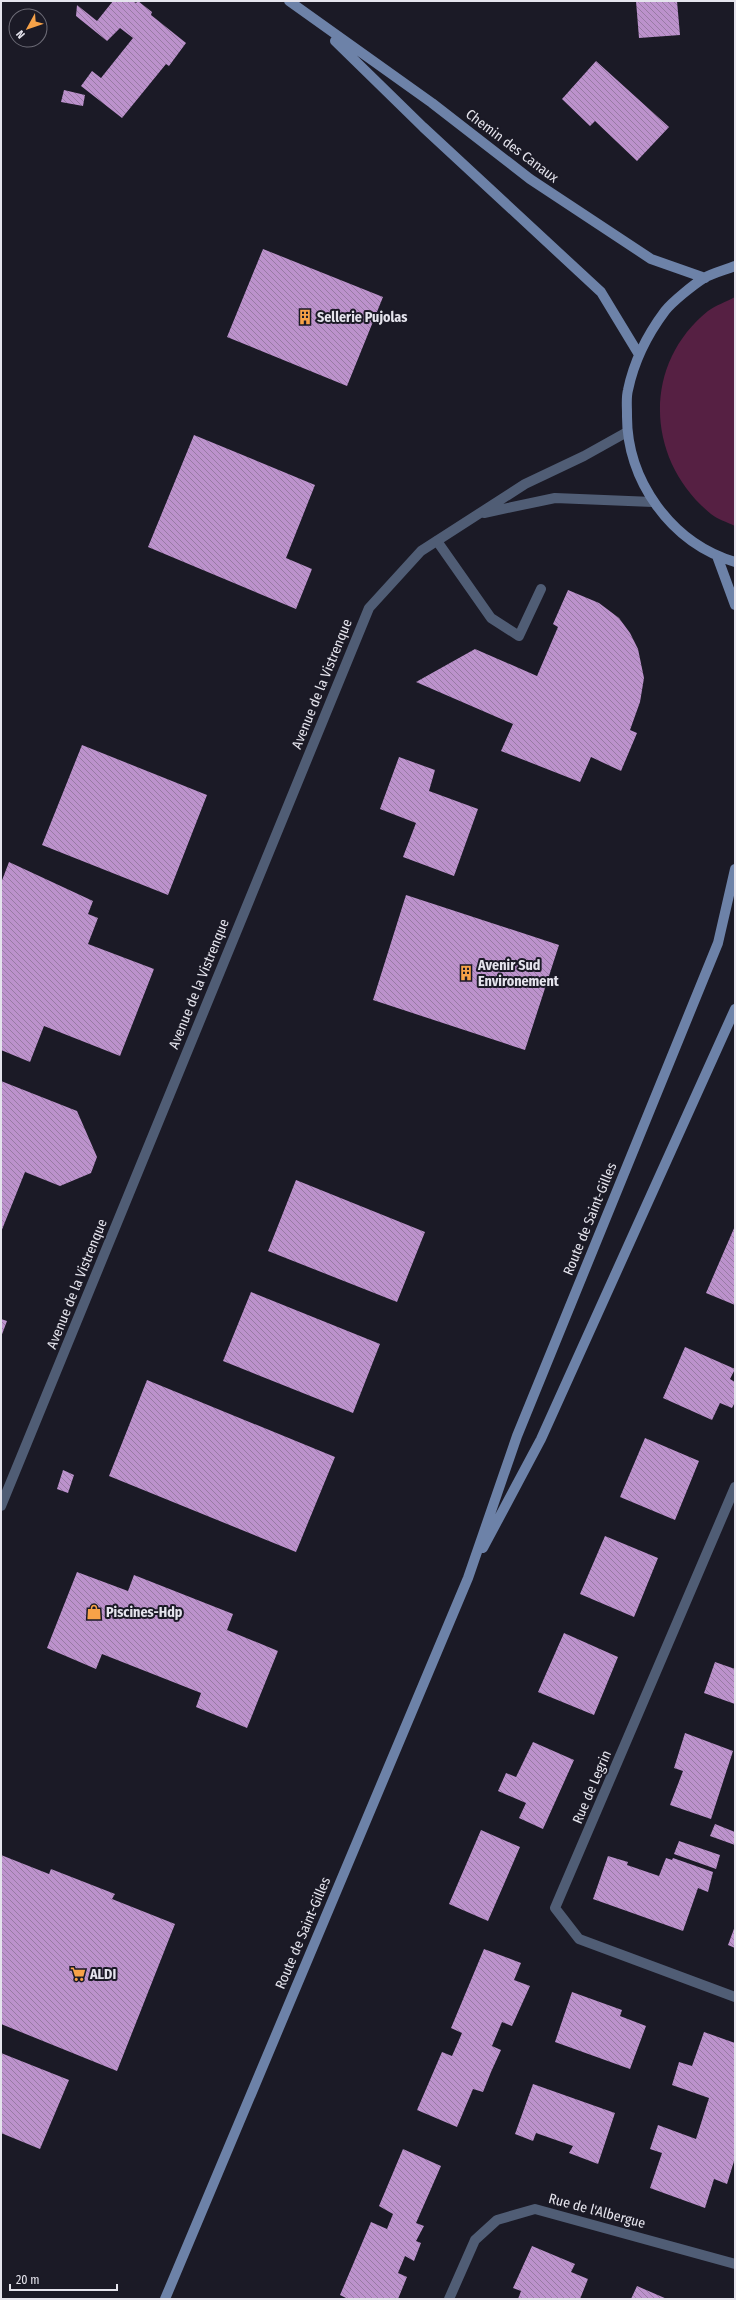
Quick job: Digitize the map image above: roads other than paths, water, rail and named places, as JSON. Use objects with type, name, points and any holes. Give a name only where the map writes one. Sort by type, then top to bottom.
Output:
[{"type":"main road","name":"Chemin des Canaux","points":[[289,1],[312,19],[432,103],[530,179],[651,259],[705,278]]},
{"type":"main road","name":"Chemin des Canaux","points":[[312,19],[423,127],[601,292],[638,353]]},
{"type":"main road","points":[[735,266],[705,278],[665,310],[638,353],[627,392],[627,432],[636,468],[653,502],[681,533],[717,556],[735,562]]},
{"type":"main road","points":[[717,556],[735,606]]},
{"type":"main road","name":"Route de Saint-Gilles","points":[[165,2299],[468,1578],[516,1436],[718,943],[735,869]]},
{"type":"main road","name":"Route de Saint-Gilles","points":[[468,1578],[541,1438],[735,1009]]},
{"type":"street","name":"Avenue de la Vistrenque","points":[[1,1506],[369,608],[421,551],[525,484],[584,456],[627,432]]},
{"type":"street","name":"Avenue de la Vistrenque","points":[[478,514],[555,498],[653,502]]},
{"type":"street","points":[[437,541],[491,618],[519,636],[541,589]]},
{"type":"street","name":"Rue de Legrin","points":[[735,1487],[555,1908],[579,1939],[735,1998]]},
{"type":"street","name":"Rue de l'Albergue","points":[[450,2299],[475,2240],[496,2220],[535,2209],[735,2264]]},
{"type":"place","name":"Sellerie Pujolas","points":[[305,317]]},
{"type":"place","name":"Avenir Sud Environement","points":[[466,973]]},
{"type":"place","name":"Piscines-Hdp","points":[[94,1612]]},
{"type":"place","name":"ALDI","points":[[78,1974]]}]
